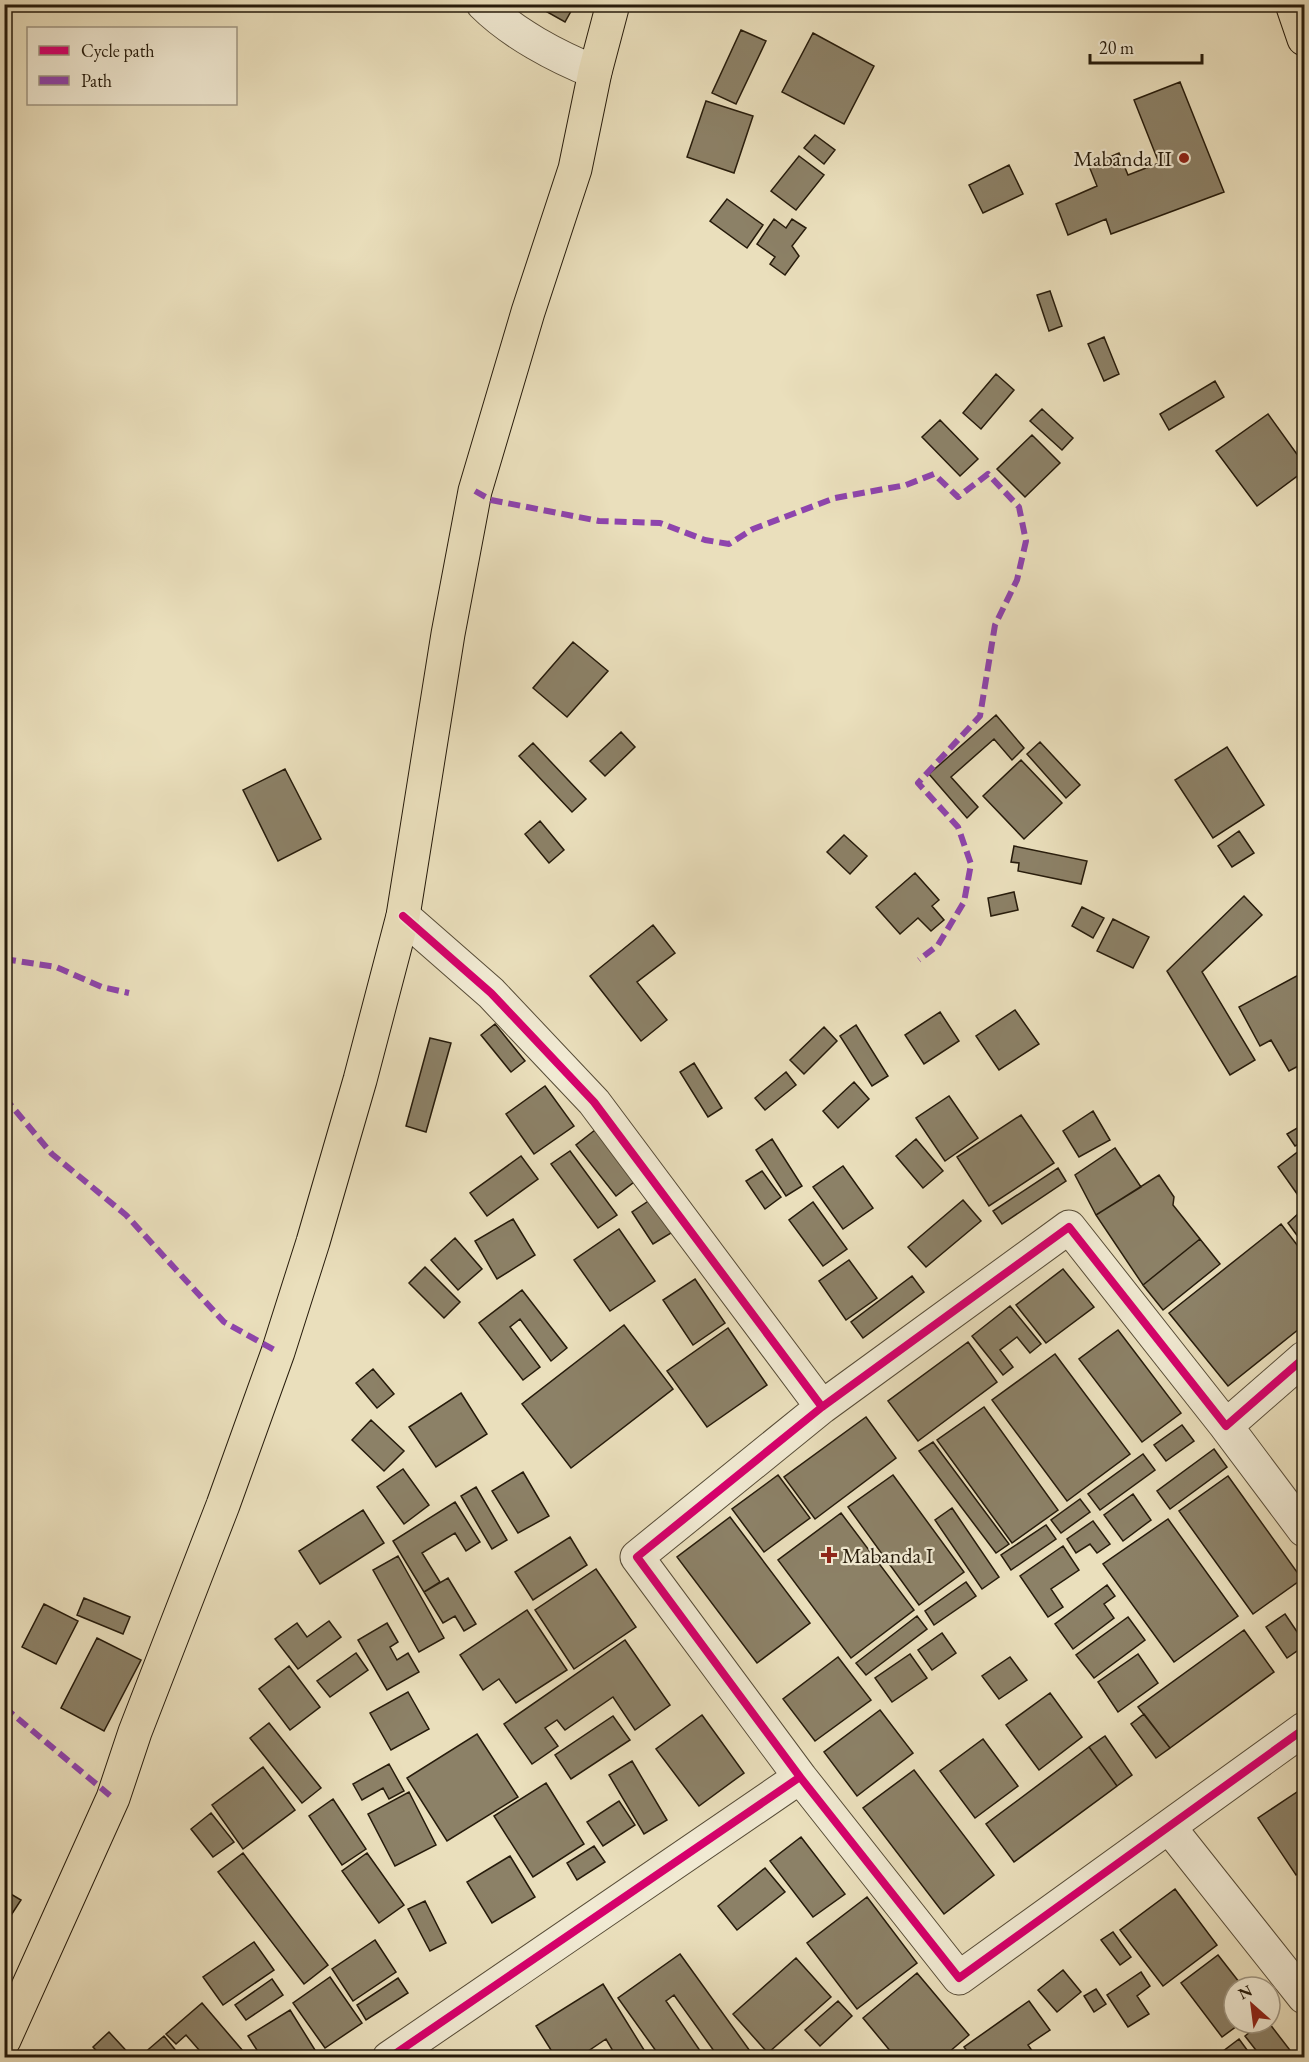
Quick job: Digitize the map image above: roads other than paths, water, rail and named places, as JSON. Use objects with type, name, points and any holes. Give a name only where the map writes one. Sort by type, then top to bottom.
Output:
[{"type":"highway","points":[[4,2040],[113,1798],[135,1732],[223,1505],[278,1352],[360,1080],[403,916],[448,634],[475,491],[528,312],[575,169],[595,72],[613,4]]},
{"type":"highway","points":[[1292,4],[1305,39]]},
{"type":"street","points":[[483,4],[500,21],[566,60],[595,72]]},
{"type":"street","points":[[403,916],[491,993],[594,1102],[822,1407]]},
{"type":"street","points":[[1305,1530],[1069,1227],[822,1407],[638,1557],[800,1777],[959,1978],[1305,1729]]},
{"type":"street","points":[[1226,1426],[1305,1358]]},
{"type":"street","points":[[388,2058],[800,1777]]},
{"type":"street","points":[[1169,1827],[1305,1997]]},
{"type":"place","name":"Mabanda II","points":[[1184,158]]},
{"type":"place","name":"Mabanda I","points":[[829,1555]]}]
